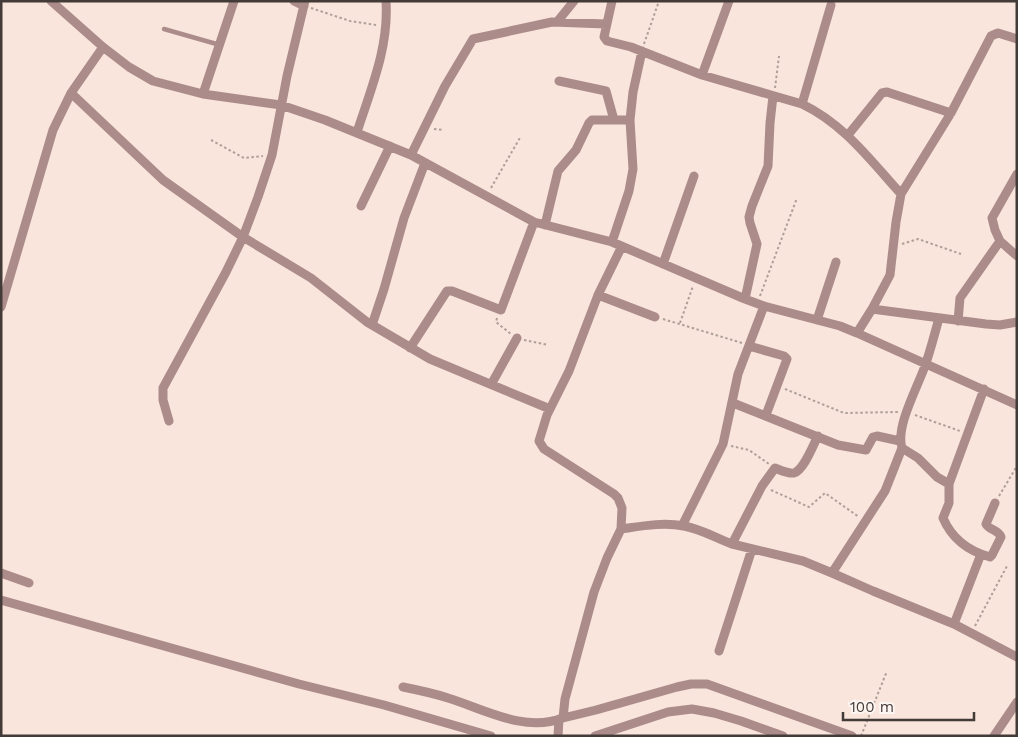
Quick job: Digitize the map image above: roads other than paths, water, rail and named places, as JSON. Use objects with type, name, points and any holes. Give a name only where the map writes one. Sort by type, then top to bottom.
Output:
[{"type":"street","points":[[51,1],[103,47],[129,67],[153,81],[203,94],[281,105],[357,132],[411,155],[534,222],[612,242],[745,299],[857,333],[984,388],[1017,405]]},
{"type":"street","points":[[203,94],[234,1]]},
{"type":"street","points":[[169,421],[162,393],[166,382],[243,237],[272,155],[281,105],[305,4],[294,1]]},
{"type":"street","points":[[357,132],[380,62],[386,27],[386,1]]},
{"type":"street","points":[[557,22],[574,1]]},
{"type":"street","points":[[612,1],[604,37],[607,41],[642,51],[702,75],[802,104],[822,114],[848,135],[901,194]]},
{"type":"street","points":[[702,75],[729,1]]},
{"type":"street","points":[[802,104],[831,5]]},
{"type":"street","points":[[411,155],[444,86],[472,39],[557,22],[606,24]]},
{"type":"street","points":[[857,333],[890,275],[901,194],[951,113],[991,36],[998,34],[1017,39]]},
{"type":"street","points":[[1,307],[53,130],[72,93],[103,47]]},
{"type":"street","points":[[612,242],[629,191],[633,169],[630,120],[633,92],[642,51]]},
{"type":"street","points":[[559,82],[606,91],[614,120]]},
{"type":"street","points":[[848,135],[882,93],[887,92],[951,113]]},
{"type":"street","points":[[72,93],[163,180],[243,237],[311,278],[350,310],[410,348],[449,368],[550,409]]},
{"type":"street","points":[[745,299],[757,244],[749,217],[768,166],[770,123],[774,96]]},
{"type":"street","points":[[545,226],[554,180],[559,168],[576,150],[590,122],[630,120]]},
{"type":"street","points":[[361,206],[390,146]]},
{"type":"street","points":[[372,324],[404,218],[426,163]]},
{"type":"street","points":[[1017,174],[992,218],[1000,241],[1017,256]]},
{"type":"street","points":[[663,264],[694,176]]},
{"type":"street","points":[[410,348],[447,292],[452,291],[501,310],[534,222]]},
{"type":"street","points":[[958,321],[960,298],[1000,241]]},
{"type":"street","points":[[558,736],[565,699],[597,583],[612,545],[621,529],[622,508],[614,494],[541,446],[540,435],[565,379],[598,295],[622,246]]},
{"type":"street","points":[[817,320],[836,262]]},
{"type":"street","points":[[598,295],[654,317]]},
{"type":"street","points":[[682,526],[723,444],[738,374],[749,346],[760,304]]},
{"type":"street","points":[[872,309],[1000,325],[1017,322]]},
{"type":"street","points":[[832,573],[885,491],[901,444],[907,412],[926,363],[939,318]]},
{"type":"street","points":[[492,384],[517,338]]},
{"type":"street","points":[[749,346],[786,357],[787,362],[766,415]]},
{"type":"street","points":[[984,388],[949,484],[949,503],[944,520],[949,530],[959,542],[980,554],[992,556],[1001,537],[986,524],[995,503]]},
{"type":"street","points":[[732,403],[838,445],[864,451],[873,437],[876,436],[901,444],[937,477],[949,484]]},
{"type":"street","points":[[732,544],[762,486],[775,468],[789,472],[798,471],[818,436]]},
{"type":"street","points":[[621,529],[660,524],[682,526],[696,529],[732,544],[803,561],[954,624],[1017,657]]},
{"type":"street","points":[[719,651],[752,549]]},
{"type":"street","points":[[954,624],[980,554]]},
{"type":"street","points":[[1,573],[29,583]]},
{"type":"street","points":[[1,600],[491,736]]},
{"type":"street","points":[[403,687],[447,698],[500,717],[534,723],[596,710],[691,684],[707,684],[852,736]]},
{"type":"street","points":[[994,736],[1017,702]]},
{"type":"street","points":[[595,736],[668,712],[692,710],[732,718],[783,736]]},
{"type":"lane","points":[[164,29],[220,45]]}]
